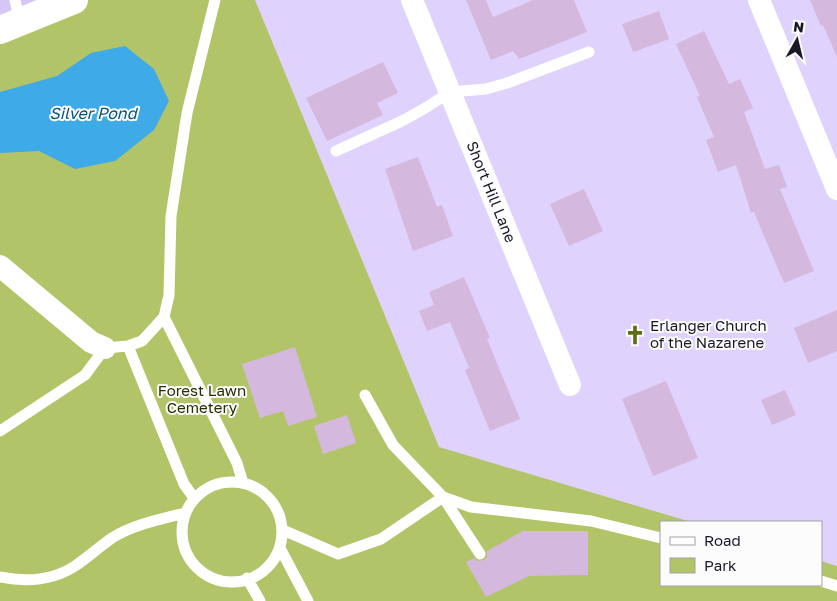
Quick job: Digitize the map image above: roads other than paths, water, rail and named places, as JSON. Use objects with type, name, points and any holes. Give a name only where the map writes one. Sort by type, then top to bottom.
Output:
[{"type":"main road","points":[[12,17],[74,0]]},
{"type":"street","name":"Short Hill Lane","points":[[412,0],[570,385]]},
{"type":"street","points":[[759,0],[837,189]]},
{"type":"street","points":[[0,266],[91,342],[105,348]]},
{"type":"lane","points":[[0,431],[85,375],[105,348],[128,346],[142,341],[164,317],[169,295],[171,216],[187,113],[215,0]]},
{"type":"lane","points":[[336,151],[402,121],[450,92],[486,89],[508,83],[590,52]]},
{"type":"lane","points":[[164,317],[236,463],[243,482]]},
{"type":"lane","points":[[128,346],[184,484],[194,498]]},
{"type":"lane","points":[[365,395],[393,446],[443,497],[480,554]]},
{"type":"lane","points":[[226,482],[243,482],[260,489],[272,501],[280,517],[283,530],[280,548],[272,563],[259,575],[234,582],[217,580],[201,572],[189,559],[184,548],[181,530],[185,513],[194,498],[208,487],[226,482]]},
{"type":"lane","points":[[283,530],[338,554],[381,538],[443,497]]},
{"type":"lane","points":[[443,497],[471,507],[591,521],[660,538]]},
{"type":"lane","points":[[0,577],[13,580],[42,579],[60,574],[74,567],[113,538],[152,521],[185,513]]},
{"type":"lane","points":[[280,548],[308,601]]},
{"type":"lane","points":[[247,578],[260,601]]},
{"type":"lane","points":[[822,581],[837,586]]},
{"type":"water","name":"Silver Pond","points":[[125,46],[154,69],[169,101],[154,130],[115,161],[75,169],[39,151],[0,153],[0,92],[57,76],[91,53]]},
{"type":"place","name":"Erlanger Church of the Nazarene","points":[[635,335]]},
{"type":"park label","name":"Forest Lawn Cemetery","points":[[202,400]]}]
